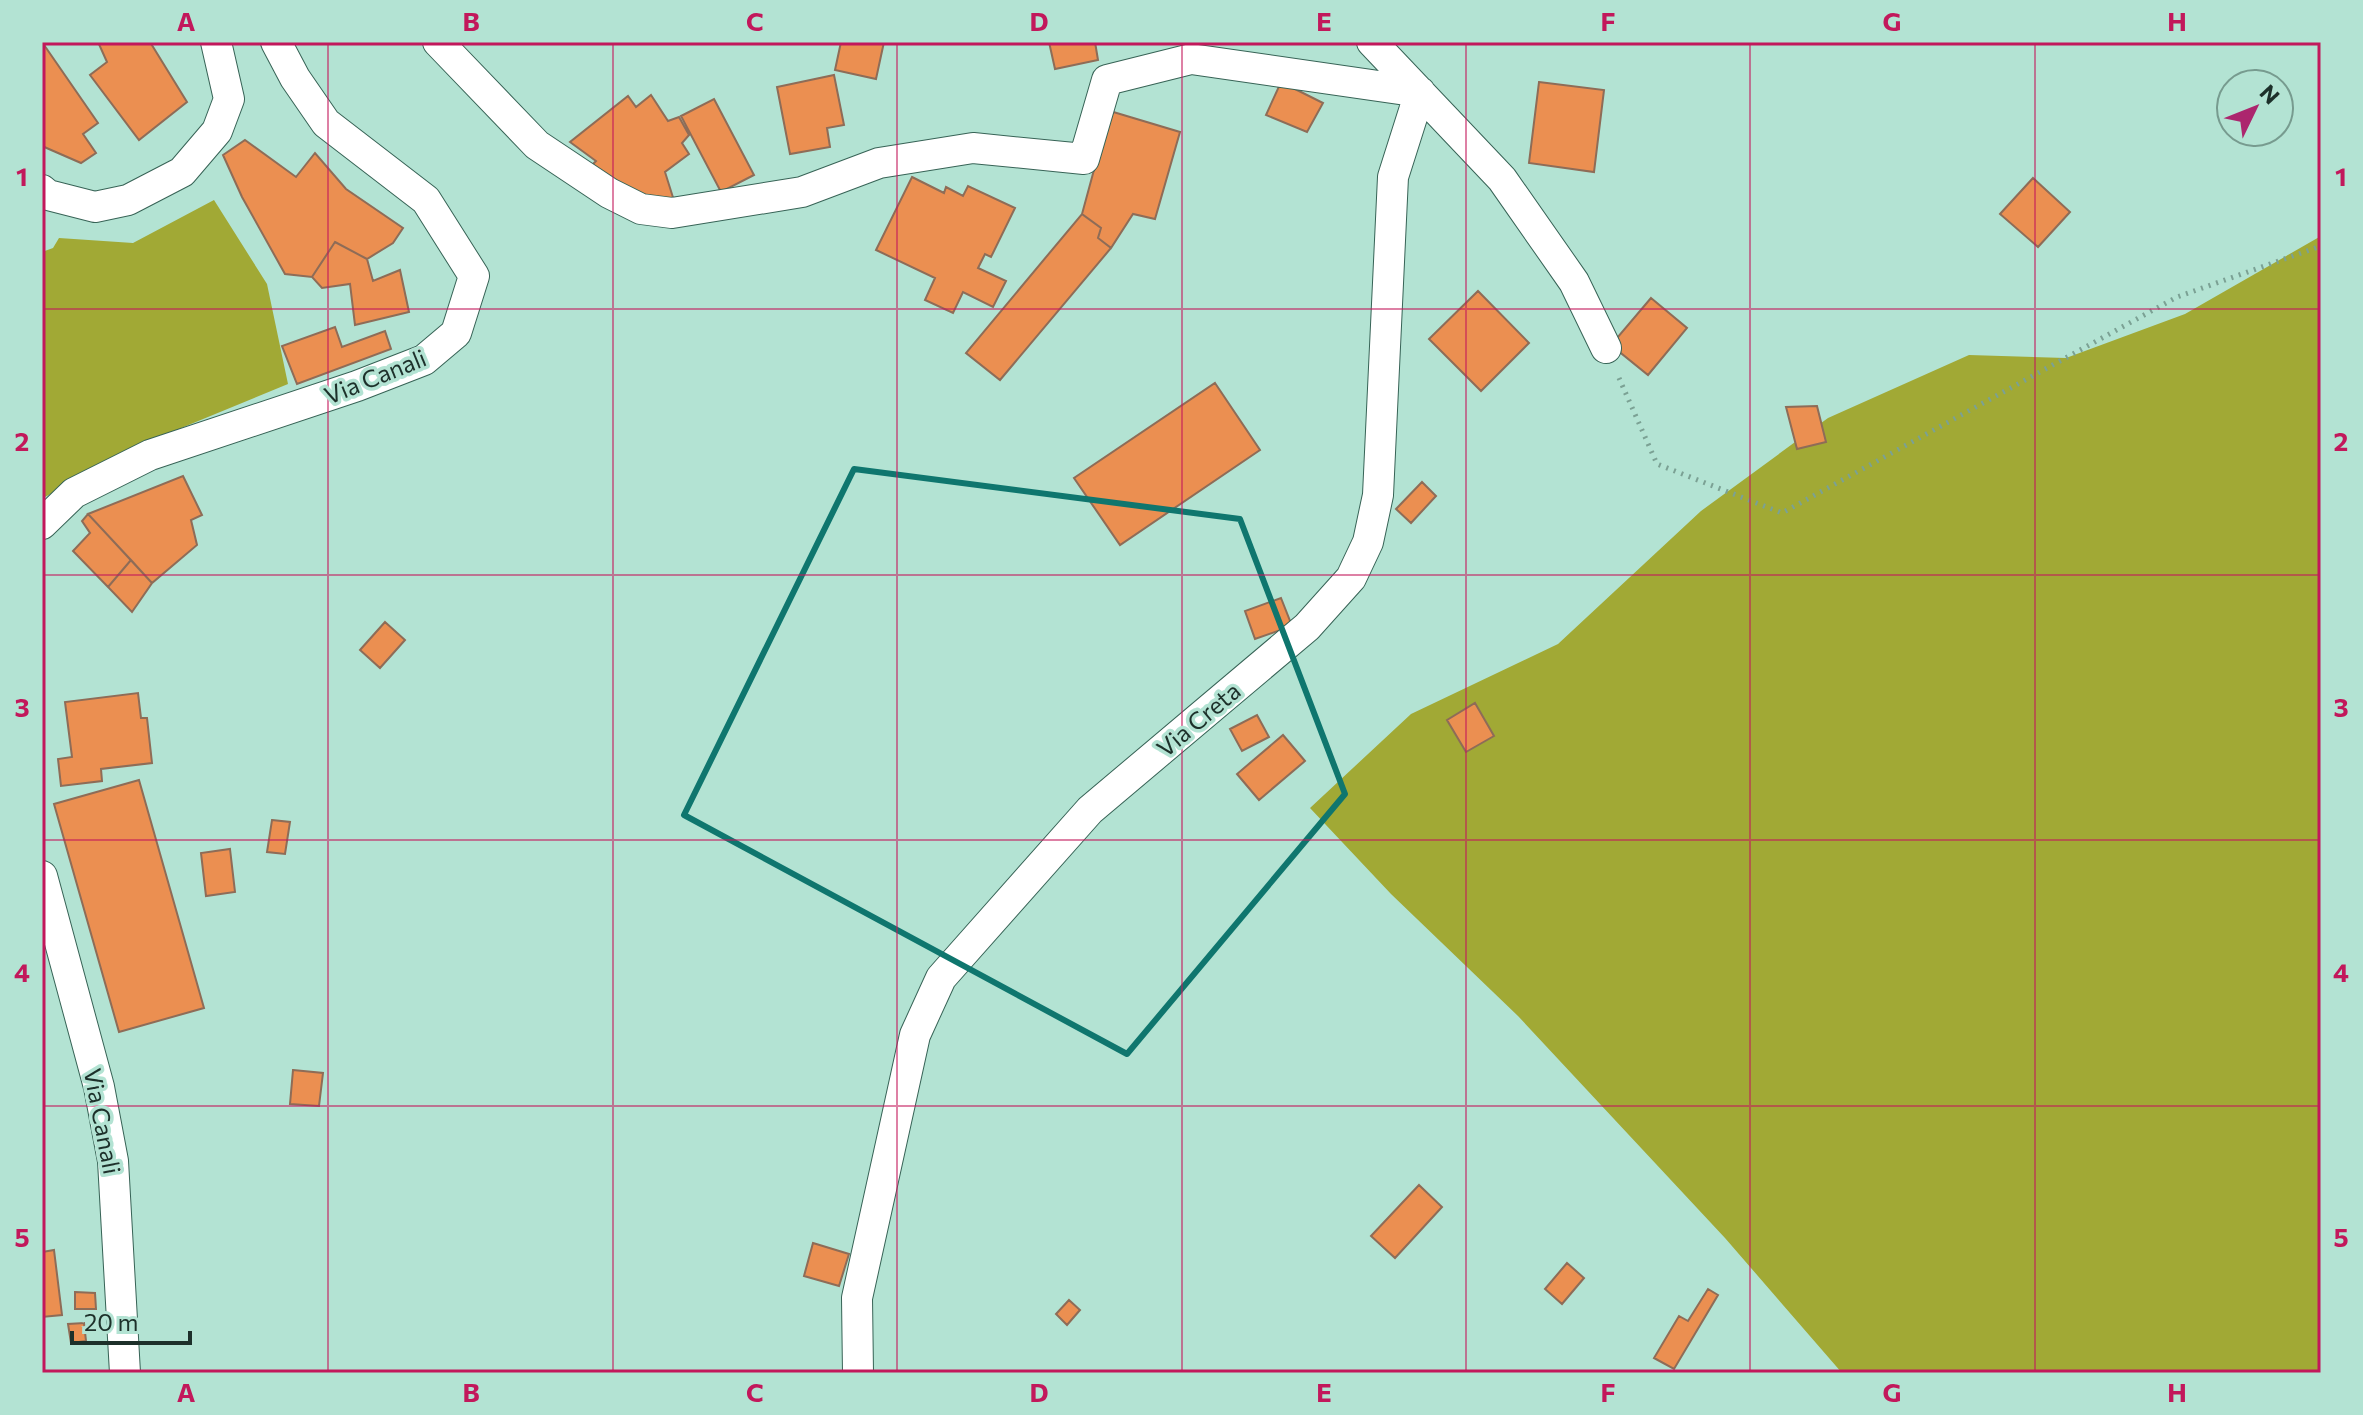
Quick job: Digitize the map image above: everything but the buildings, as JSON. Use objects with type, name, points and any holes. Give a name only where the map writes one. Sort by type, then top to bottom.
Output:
[{"type":"street","points":[[42,190],[48,195],[95,207],[128,200],[182,172],[217,131],[229,99],[216,42]]},
{"type":"street","name":"Via Canali","points":[[42,524],[74,493],[150,455],[357,386],[424,360],[456,333],[474,276],[426,200],[326,123],[295,78],[276,42]]},
{"type":"street","points":[[438,42],[537,145],[609,193],[641,209],[672,213],[802,192],[879,163],[973,148],[1084,159],[1107,80],[1191,59],[1420,92]]},
{"type":"street","points":[[1372,42],[1502,179],[1574,282],[1606,348]]},
{"type":"street","name":"Via Creta","points":[[858,1373],[857,1298],[915,1035],[941,978],[1090,810],[1307,627],[1351,578],[1368,542],[1378,495],[1393,177],[1420,92]]},
{"type":"street","name":"Via Canali","points":[[42,876],[99,1087],[113,1161],[125,1373]]},
{"type":"path","points":[[1606,348],[1657,464],[1782,513],[2177,297],[2321,246]]},
{"type":"highlighted area","points":[[854,469],[1240,519],[1345,794],[1127,1054],[684,815]]},
{"type":"green space","points":[[214,200],[267,284],[288,384],[135,447],[42,496],[42,252],[53,248],[59,238],[133,243]]},
{"type":"green space","points":[[2321,236],[2321,1373],[1842,1373],[1725,1238],[1518,1016],[1391,894],[1310,808],[1411,714],[1558,644],[1701,511],[1828,418],[1969,355],[2066,358],[2185,314]]}]
